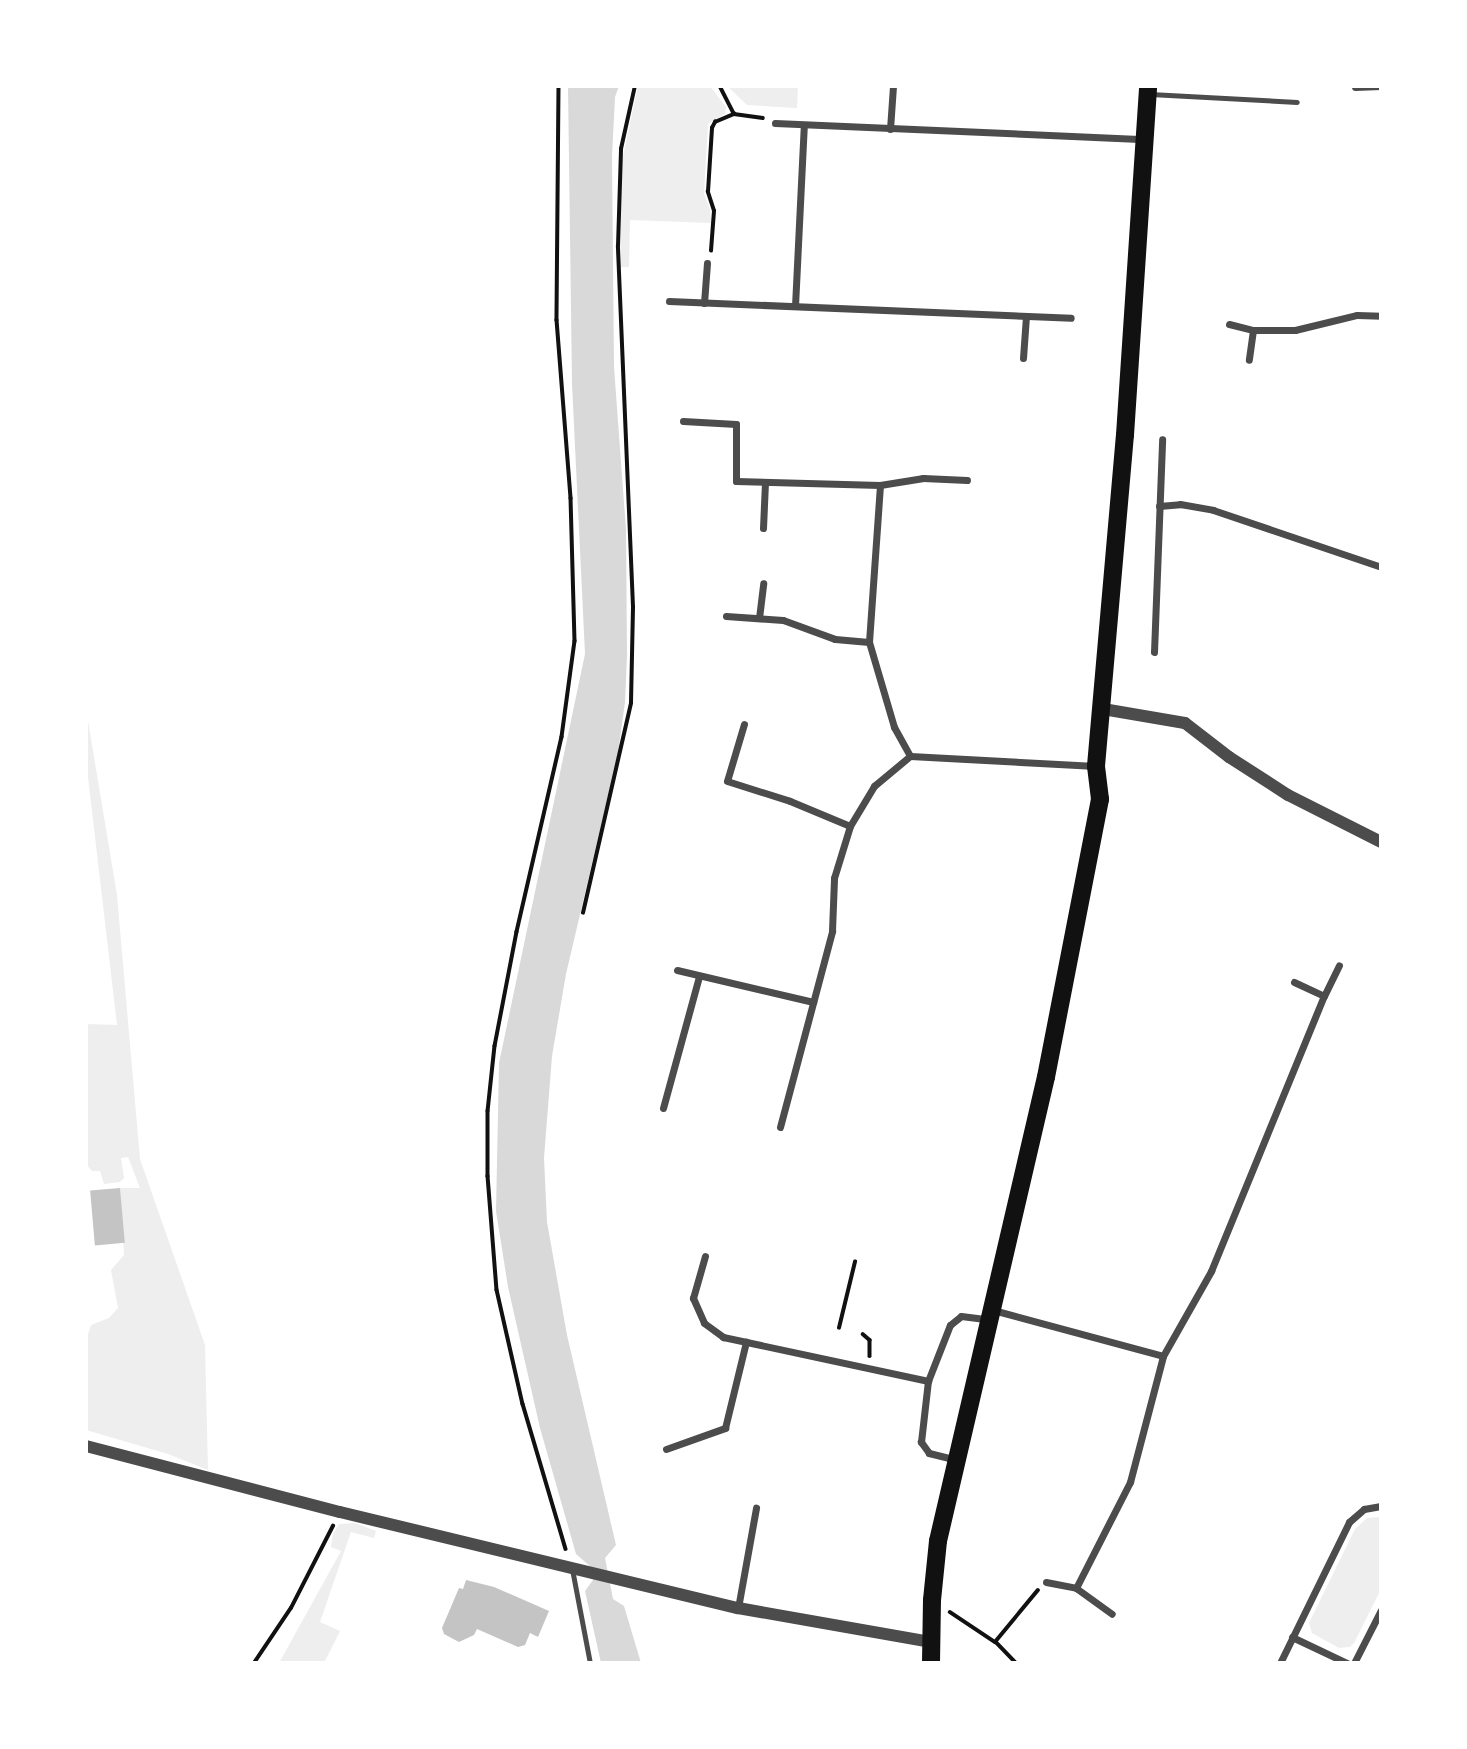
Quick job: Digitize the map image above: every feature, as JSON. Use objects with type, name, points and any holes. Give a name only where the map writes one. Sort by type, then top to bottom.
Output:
[{"type":"main road","points":[[931,1663],[930,1642],[938,1541],[1046,1077],[1100,799],[1096,766],[1103,709],[1147,90]]},
{"type":"street","points":[[890,128],[893,86]]},
{"type":"street","points":[[1355,87],[1381,86]]},
{"type":"street","points":[[772,121],[804,125],[1145,139]]},
{"type":"street","points":[[795,306],[804,125]]},
{"type":"street","points":[[704,303],[709,260]]},
{"type":"street","points":[[669,301],[1071,318]]},
{"type":"street","points":[[1229,324],[1254,330],[1295,330],[1357,315],[1381,316]]},
{"type":"street","points":[[1023,358],[1026,316]]},
{"type":"street","points":[[1249,360],[1254,330]]},
{"type":"street","points":[[683,421],[736,424],[736,481],[880,485],[923,478],[967,480]]},
{"type":"street","points":[[1154,652],[1162,439]]},
{"type":"street","points":[[763,528],[765,482]]},
{"type":"street","points":[[880,485],[869,642],[894,727],[910,756]]},
{"type":"street","points":[[1159,506],[1180,504],[1213,510],[1381,568]]},
{"type":"street","points":[[759,618],[763,583]]},
{"type":"street","points":[[726,616],[783,620],[835,639],[869,642]]},
{"type":"street","points":[[1103,709],[1185,723],[1229,757],[1288,795],[1381,842]]},
{"type":"street","points":[[744,723],[727,781],[790,801],[850,826]]},
{"type":"street","points":[[780,1127],[832,931],[834,878],[850,826],[874,786],[910,756],[1096,766]]},
{"type":"street","points":[[1076,1588],[1130,1482],[1163,1356],[1210,1271],[1339,965]]},
{"type":"street","points":[[677,970],[813,1002]]},
{"type":"street","points":[[663,1108],[699,976]]},
{"type":"street","points":[[1294,982],[1324,996]]},
{"type":"street","points":[[705,1255],[693,1298],[704,1323],[723,1337],[928,1381]]},
{"type":"street","points":[[957,1460],[929,1452],[921,1442],[928,1381],[945,1333],[961,1316],[991,1315],[1163,1356]]},
{"type":"street","points":[[666,1449],[725,1429],[746,1342]]},
{"type":"street","points":[[86,1446],[590,1574],[738,1608],[930,1642]]},
{"type":"street","points":[[1280,1663],[1349,1522],[1364,1509],[1381,1506]]},
{"type":"street","points":[[738,1608],[756,1508]]},
{"type":"street","points":[[1046,1582],[1076,1588],[1112,1614]]},
{"type":"street","points":[[1353,1663],[1381,1610]]},
{"type":"street","points":[[1292,1637],[1347,1663]]},
{"type":"lane","points":[[1147,90],[1297,102]]},
{"type":"lane","points":[[572,1569],[590,1663]]},
{"type":"path","points":[[559,86],[557,320],[571,499],[575,641],[562,737],[517,932],[495,1046],[488,1111],[488,1176],[497,1290],[523,1404],[572,1569]]},
{"type":"path","points":[[583,913],[631,703],[633,607],[623,393],[619,196],[621,149],[635,86]]},
{"type":"path","points":[[720,86],[734,114]]},
{"type":"path","points":[[709,260],[714,211],[709,192],[712,128],[715,122],[734,114],[772,121]]},
{"type":"path","points":[[839,1328],[855,1262]]},
{"type":"path","points":[[863,1334],[870,1340],[870,1356]]},
{"type":"path","points":[[254,1663],[291,1608],[340,1512]]},
{"type":"path","points":[[995,1642],[1033,1593],[1040,1589]]},
{"type":"path","points":[[950,1612],[995,1642],[1016,1663]]},
{"type":"shaded area","points":[[568,86],[619,86],[615,97],[612,156],[614,367],[626,530],[627,656],[625,702],[618,753],[566,974],[552,1056],[544,1158],[547,1222],[567,1335],[616,1545],[605,1558],[613,1599],[624,1606],[641,1663],[601,1663],[585,1591],[593,1580],[592,1568],[576,1554],[540,1428],[508,1287],[496,1211],[499,1063],[585,654],[572,384]]},
{"type":"shaded area","points":[[638,86],[710,86],[726,107],[725,114],[708,124],[704,194],[710,209],[711,223],[630,220],[629,267],[620,267],[622,161]]},
{"type":"shaded area","points":[[727,86],[798,86],[797,108],[747,105]]},
{"type":"shaded area","points":[[86,709],[117,895],[140,1159],[205,1345],[208,1470],[168,1454],[86,1430],[86,1340],[91,1325],[109,1318],[118,1308],[111,1270],[124,1255],[120,1188],[140,1188],[128,1157],[121,1158],[124,1178],[120,1182],[104,1184],[100,1171],[92,1171],[86,1164],[86,1024],[117,1025],[86,760]]},
{"type":"shaded area","points":[[1381,1517],[1381,1589],[1354,1643],[1350,1647],[1339,1648],[1312,1633],[1309,1623],[1355,1529],[1367,1518]]},
{"type":"shaded area","points":[[355,1523],[376,1531],[374,1538],[351,1532],[320,1622],[340,1631],[324,1663],[279,1663],[341,1551],[331,1547],[333,1534],[339,1524]]},
{"type":"building","points":[[120,1188],[125,1243],[95,1245],[90,1191]]},
{"type":"building","points":[[466,1580],[494,1587],[549,1611],[538,1637],[530,1633],[525,1645],[518,1647],[477,1629],[474,1635],[459,1642],[444,1634],[442,1628],[459,1588],[463,1589]]}]
